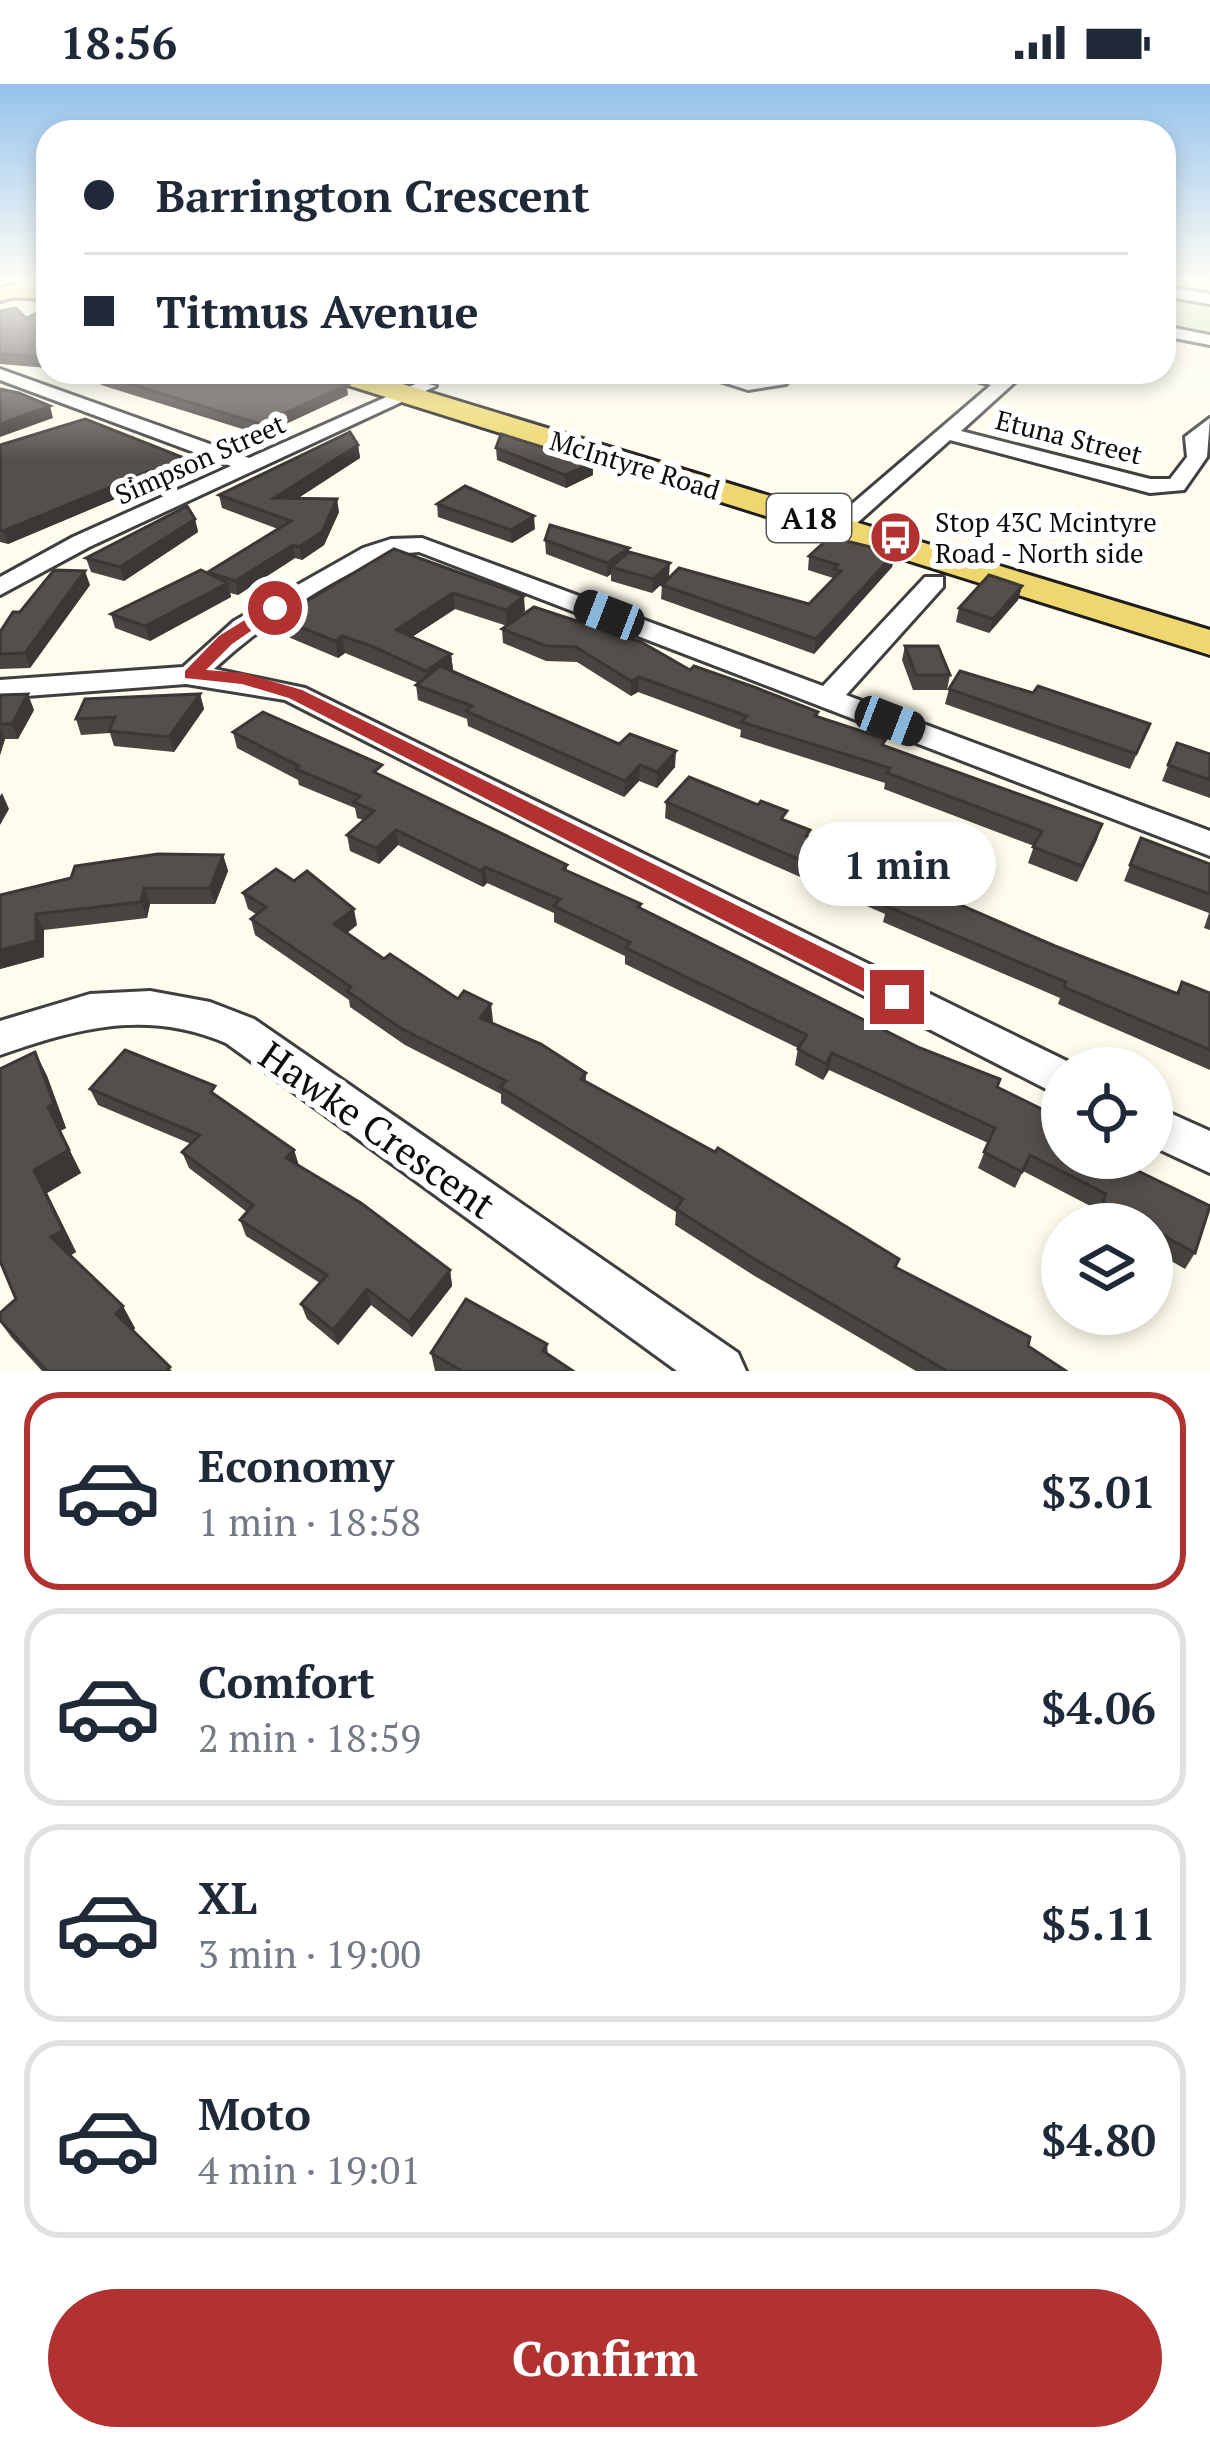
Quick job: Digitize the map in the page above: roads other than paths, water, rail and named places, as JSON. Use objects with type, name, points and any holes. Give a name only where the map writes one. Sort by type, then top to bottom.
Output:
[{"type":"main road","name":"McIntyre Road","points":[[390,384],[1210,621]]},
{"type":"main road","name":"McIntyre Road","points":[[404,384],[417,390]]},
{"type":"main road","name":"McIntyre Road","points":[[848,520],[1210,643]]},
{"type":"street","points":[[0,374],[250,466]]},
{"type":"street","points":[[848,520],[1004,384]]},
{"type":"street","name":"Simpson Street","points":[[0,587],[51,556],[417,390]]},
{"type":"street","points":[[62,427],[103,411]]},
{"type":"street","name":"Etuna Street","points":[[945,434],[1150,486],[1176,485],[1197,457],[1195,437],[1210,424]]},
{"type":"street","points":[[192,674],[243,627],[378,550],[408,544],[1210,844]]},
{"type":"street","points":[[828,698],[934,582]]},
{"type":"street","points":[[0,689],[192,674],[244,678],[296,694],[1041,1068]]},
{"type":"street","name":"Hawke Crescent","points":[[0,1038],[47,1020],[109,1006],[155,1004],[210,1016],[239,1031],[720,1371]]},
{"type":"street","points":[[1173,1134],[1210,1153]]},
{"type":"place","name":"Stop 43C Mcintyre Road - North side","points":[[896,538]]}]
